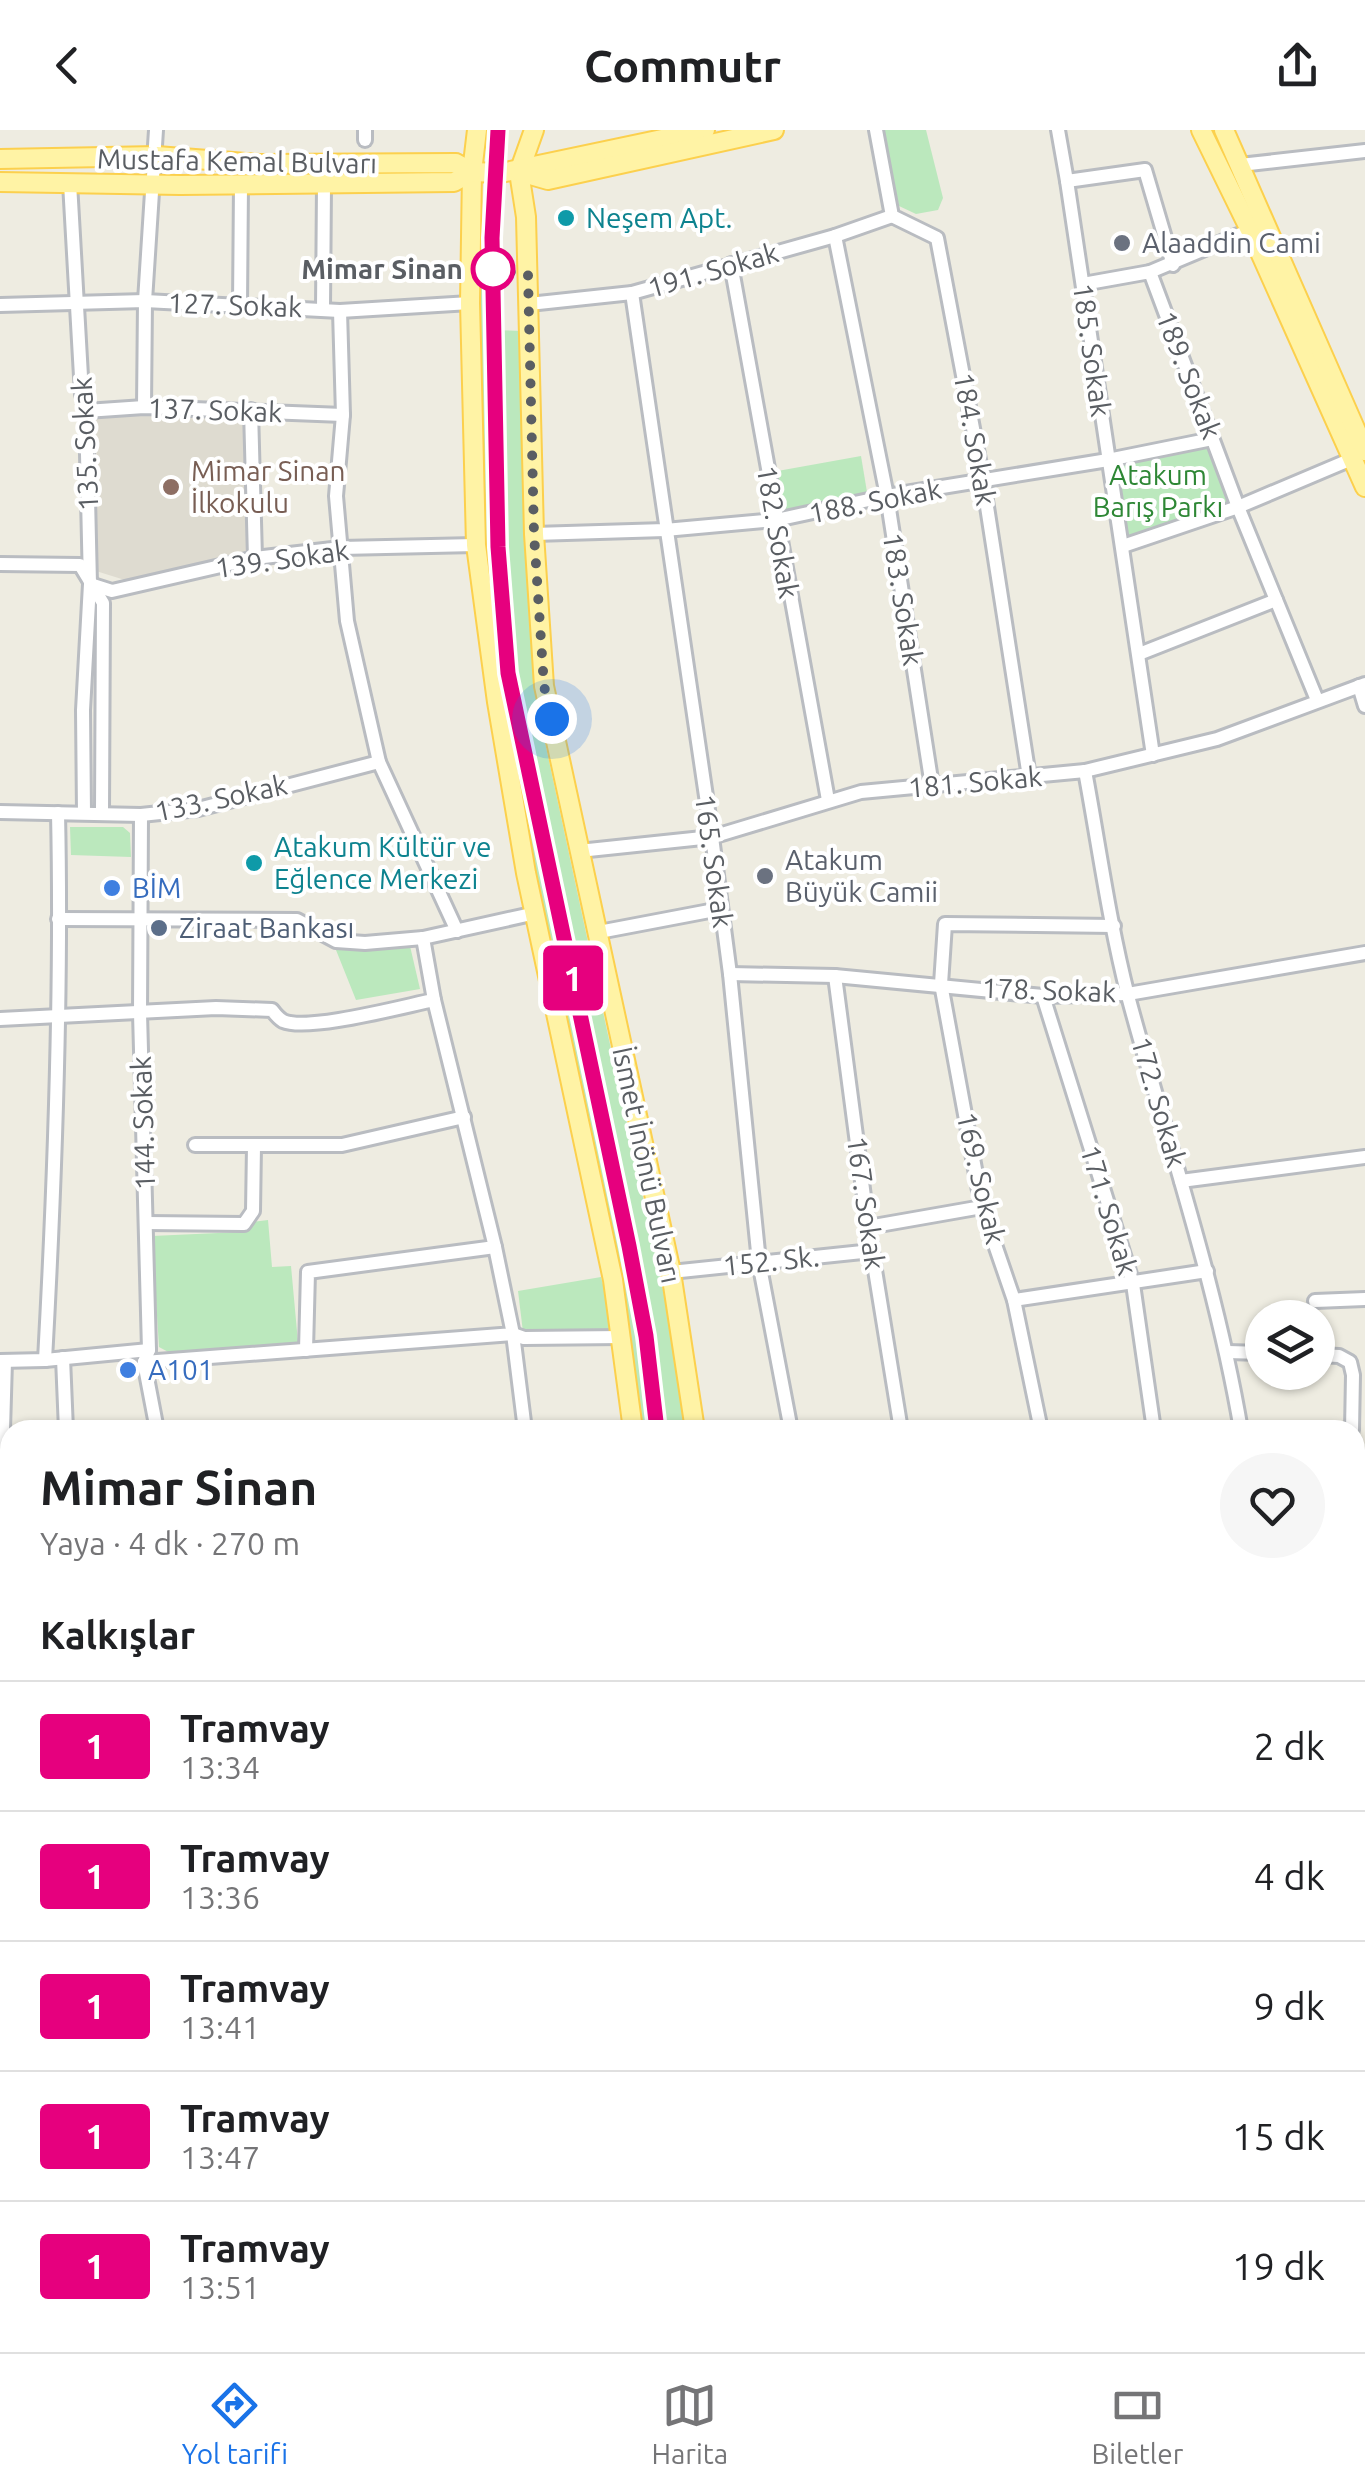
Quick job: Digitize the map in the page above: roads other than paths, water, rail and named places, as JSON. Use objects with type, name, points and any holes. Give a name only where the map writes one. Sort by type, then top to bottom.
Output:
[{"type":"main road","name":"İsmet İnönü Bulvarı","points":[[477,130],[472,172],[470,302],[476,545],[526,873],[613,1280],[632,1420]]},
{"type":"main road","name":"İsmet İnönü Bulvarı","points":[[534,130],[519,172],[526,216],[534,534],[544,686],[671,1272],[693,1420]]},
{"type":"main road","name":"Mustafa Kemal Bulvarı","points":[[519,172],[705,130]]},
{"type":"main road","name":"Mustafa Kemal Bulvarı","points":[[0,182],[454,182],[472,172],[519,172],[548,180],[774,130]]},
{"type":"main road","points":[[1201,130],[1360,455]]},
{"type":"main road","points":[[1224,130],[1359,418],[1365,487]]},
{"type":"main road","name":"Mustafa Kemal Bulvarı","points":[[0,158],[157,156],[259,164],[456,163],[472,172]]},
{"type":"street","points":[[144,407],[145,301],[156,130]]},
{"type":"street","points":[[876,130],[892,216]]},
{"type":"street","name":"185. Sokak","points":[[1058,130],[1153,755]]},
{"type":"street","points":[[1240,164],[1365,150]]},
{"type":"street","points":[[1067,181],[1145,170],[1174,264]]},
{"type":"street","name":"135. Sokak","points":[[70,183],[86,411],[90,584],[83,710],[84,813]]},
{"type":"street","points":[[240,306],[241,184]]},
{"type":"street","points":[[323,308],[324,184]]},
{"type":"street","name":"191. Sokak","points":[[529,304],[632,293],[892,216]]},
{"type":"street","name":"184. Sokak","points":[[892,216],[938,238],[984,481],[1028,776]]},
{"type":"street","points":[[1083,284],[1150,272],[1250,230]]},
{"type":"street","name":"183. Sokak","points":[[835,236],[888,496],[932,786]]},
{"type":"street","name":"182. Sokak","points":[[731,264],[828,800]]},
{"type":"street","name":"189. Sokak","points":[[1150,272],[1238,506],[1317,700]]},
{"type":"street","name":"165. Sokak","points":[[632,293],[730,974],[758,1262],[788,1420]]},
{"type":"street","name":"127. Sokak","points":[[0,305],[145,301],[340,311],[470,302]]},
{"type":"street","points":[[340,311],[344,415],[336,496],[347,621],[379,762],[457,931]]},
{"type":"street","name":"137. Sokak","points":[[86,411],[144,407],[344,415]]},
{"type":"street","points":[[251,410],[255,558]]},
{"type":"street","name":"188. Sokak","points":[[534,534],[665,530],[776,520],[888,496],[1212,439]]},
{"type":"street","points":[[1124,546],[1238,506],[1360,455]]},
{"type":"street","name":"139. Sokak","points":[[90,584],[112,591],[255,558],[340,548],[476,545]]},
{"type":"street","points":[[0,564],[80,565],[90,584]]},
{"type":"street","name":"135. Sokak","points":[[90,584],[103,603],[102,812]]},
{"type":"street","points":[[1139,654],[1276,600]]},
{"type":"street","points":[[1362,685],[1365,706]]},
{"type":"street","name":"181. Sokak","points":[[579,851],[712,837],[861,792],[1086,771],[1217,740],[1362,685]]},
{"type":"street","name":"133. Sokak","points":[[0,812],[141,815],[198,808],[379,762]]},
{"type":"street","name":"172. Sokak","points":[[1086,771],[1128,994],[1228,1352],[1239,1420]]},
{"type":"street","points":[[45,1360],[54,1084],[60,1016],[58,812]]},
{"type":"street","name":"144. Sokak","points":[[141,815],[140,1013],[147,1356],[156,1420]]},
{"type":"street","points":[[599,932],[720,909]]},
{"type":"street","points":[[58,919],[297,920],[322,936],[349,943],[422,938],[536,913]]},
{"type":"street","name":"169. Sokak","points":[[1039,1420],[1014,1300],[982,1207],[941,984],[945,924],[1114,926]]},
{"type":"street","points":[[422,938],[495,1247],[513,1334],[524,1420]]},
{"type":"street","name":"178. Sokak","points":[[730,974],[835,976],[1043,996],[1128,994],[1365,953]]},
{"type":"street","name":"167. Sokak","points":[[835,976],[868,1228],[899,1420]]},
{"type":"street","name":"171. Sokak","points":[[1043,996],[1132,1284],[1152,1420]]},
{"type":"street","points":[[0,1019],[216,1008],[272,1010],[280,1020],[293,1022],[340,1019],[434,1000]]},
{"type":"street","points":[[195,1146],[342,1145],[464,1117]]},
{"type":"street","points":[[146,1223],[244,1224],[253,1211],[254,1146]]},
{"type":"street","points":[[1181,1181],[1365,1157]]},
{"type":"street","points":[[868,1228],[982,1207]]},
{"type":"street","points":[[306,1350],[308,1272],[495,1247]]},
{"type":"street","name":"152. Sk.","points":[[671,1272],[872,1251]]},
{"type":"street","points":[[1014,1300],[1206,1272]]},
{"type":"street","points":[[1335,1300],[1365,1299]]},
{"type":"street","points":[[2,1420],[3,1361],[306,1350],[513,1334],[524,1338],[622,1336]]},
{"type":"street","points":[[1228,1352],[1245,1352]]},
{"type":"street","points":[[1335,1356],[1350,1362],[1354,1375],[1352,1420]]},
{"type":"street","points":[[63,1358],[66,1420]]},
{"type":"tram line","name":"1","points":[[498,130],[492,238],[498,547],[508,673],[629,1246],[646,1336],[656,1420]]},
{"type":"tram line","points":[[506,130],[499,281],[511,644],[533,768],[634,1239],[663,1420]]},
{"type":"place","name":"Neşem Apt.","points":[[566,218]]},
{"type":"place","name":"Alaaddin Cami","points":[[1122,243]]},
{"type":"place","name":"Mimar Sinan","points":[[493,269]]},
{"type":"place","name":"Mimar Sinan İlkokulu","points":[[171,487]]},
{"type":"place","name":"Atakum Kültür ve Eğlence Merkezi","points":[[254,863]]},
{"type":"place","name":"Atakum Büyük Camii","points":[[765,876]]},
{"type":"place","name":"BİM","points":[[112,888]]},
{"type":"place","name":"Ziraat Bankası","points":[[159,928]]},
{"type":"place","name":"A101","points":[[128,1370]]},
{"type":"park label","name":"Atakum Barış Parkı","points":[[1158,491]]}]
